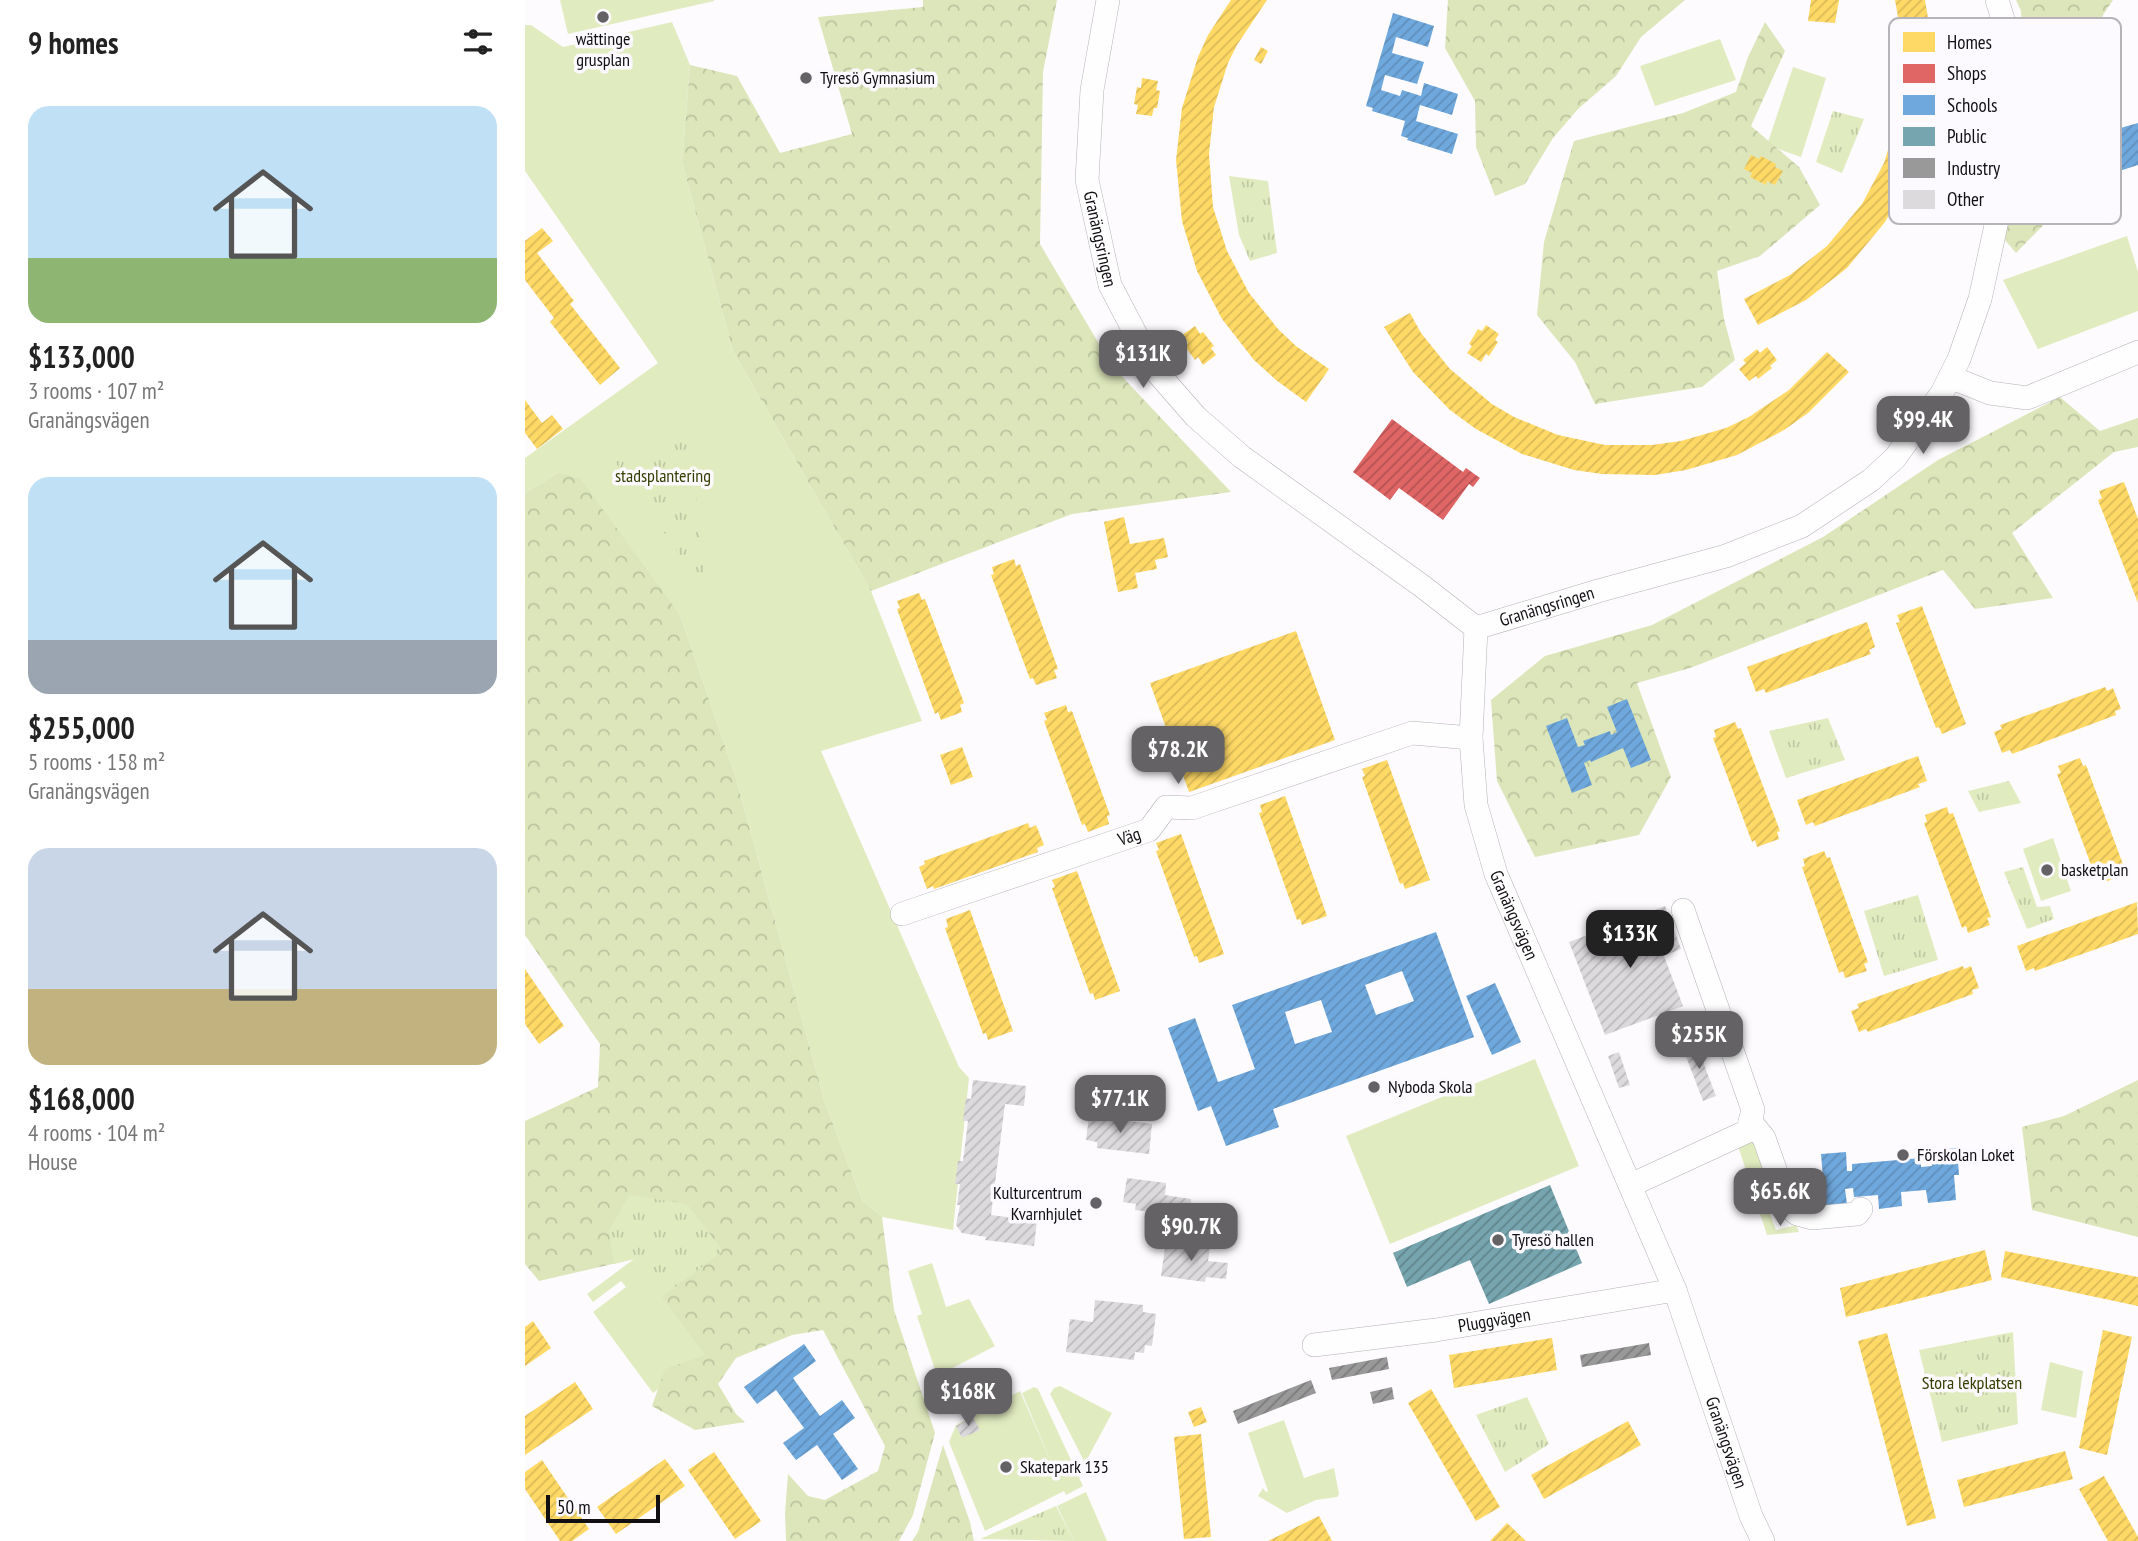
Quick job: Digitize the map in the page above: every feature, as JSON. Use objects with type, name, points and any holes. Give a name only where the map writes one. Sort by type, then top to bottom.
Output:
[{"type":"street","name":"Granängsringen","points":[[1108,0],[1092,90],[1087,180],[1110,285],[1154,369],[1196,417],[1242,457],[1476,628],[1726,556],[1802,526],[1871,480],[1895,458],[1942,393],[1950,377],[1980,299],[1996,224]]},
{"type":"street","name":"Granängsringen","points":[[1997,0],[2003,18]]},
{"type":"street","points":[[1950,377],[1990,393],[2027,398],[2138,352]]},
{"type":"street","name":"Granängsvägen","points":[[1476,628],[1471,738],[1476,805],[1496,874],[1675,1290],[1751,1516],[1763,1541]]},
{"type":"street","name":"Väg","points":[[902,914],[1149,830],[1166,807],[1192,808],[1412,733],[1471,738]]},
{"type":"street","points":[[1631,1185],[1748,1131],[1753,1110],[1683,911]]},
{"type":"street","points":[[1750,1121],[1764,1138],[1788,1206],[1797,1214],[1812,1218],[1857,1214],[1861,1209]]},
{"type":"street","name":"Pluggvägen","points":[[1314,1345],[1436,1330],[1675,1290]]},
{"type":"green space","name":"wättinge grusplan","points":[[560,0],[714,0],[714,1],[568,34]]},
{"type":"green space","points":[[923,0],[1057,0],[1043,72],[1040,244],[1112,366],[1231,492],[1072,514],[871,591],[733,351],[682,162],[690,65],[737,76],[780,153],[852,134],[818,17],[923,7]]},
{"type":"green space","points":[[1448,0],[1685,0],[1641,37],[1616,76],[1578,109],[1553,138],[1525,184],[1495,196],[1476,147],[1475,101],[1445,48]]},
{"type":"green space","points":[[2016,0],[2113,0],[2102,18],[2021,18]]},
{"type":"green space","points":[[672,22],[690,65],[682,162],[733,351],[871,591],[922,721],[821,751],[959,1067],[969,1078],[953,1230],[882,1217],[862,1200],[825,1103],[735,775],[680,615],[558,473],[525,493],[525,458],[658,363],[525,171],[525,25],[531,25],[563,47]]},
{"type":"green space","points":[[1765,22],[1785,51],[1751,126],[1799,167],[1820,205],[1760,256],[1717,271],[1724,319],[1735,360],[1702,387],[1595,404],[1575,362],[1537,315],[1544,242],[1574,141],[1683,113],[1736,92],[1748,57]]},
{"type":"green space","points":[[1720,39],[1736,80],[1655,106],[1640,66]]},
{"type":"green space","points":[[1793,67],[1826,78],[1801,157],[1767,145]]},
{"type":"green space","points":[[1833,111],[1864,119],[1842,173],[1816,162]]},
{"type":"green space","points":[[1229,176],[1268,181],[1277,253],[1250,261],[1239,235]]},
{"type":"green space","points":[[2007,224],[2044,224],[2016,253],[2005,240]]},
{"type":"green space","points":[[2127,236],[2138,272],[2138,311],[2038,349],[2003,280]]},
{"type":"green space","points":[[2060,397],[2100,431],[2138,418],[2138,447],[2114,452],[2012,533],[2053,598],[1975,609],[1943,570],[1690,668],[1637,683],[1671,777],[1639,835],[1535,857],[1497,781],[1491,700],[1545,656],[1652,625],[1823,537],[1938,460]]},
{"type":"green space","name":"stadsplantering","points":[[684,434],[693,466],[706,593],[615,462]]},
{"type":"green space","points":[[558,473],[580,478],[680,615],[735,775],[825,1103],[862,1200],[882,1217],[894,1310],[935,1433],[913,1515],[899,1541],[786,1541],[788,1474],[808,1496],[825,1500],[878,1471],[885,1446],[823,1330],[792,1335],[736,1358],[718,1384],[736,1414],[745,1422],[695,1430],[652,1406],[665,1369],[705,1355],[634,1259],[539,1281],[525,1264],[525,1121],[598,1087],[600,1044],[525,935],[525,493]]},
{"type":"green space","points":[[1828,718],[1845,760],[1786,778],[1769,731]]},
{"type":"green space","points":[[2009,781],[2021,803],[1979,812],[1968,791]]},
{"type":"green space","name":"basketplan","points":[[2053,838],[2071,891],[2041,901],[2023,849]]},
{"type":"green space","points":[[2023,867],[2037,907],[2050,906],[2054,919],[2027,929],[2004,872]]},
{"type":"green space","points":[[1918,895],[1938,960],[1884,976],[1864,911]]},
{"type":"green space","points":[[1535,1059],[1579,1166],[1390,1244],[1346,1136]]},
{"type":"green space","points":[[2138,1080],[2138,1237],[2032,1210],[2022,1127],[2064,1116]]},
{"type":"green space","points":[[1758,1140],[1772,1183],[1760,1188],[1776,1230],[1796,1225],[1799,1232],[1767,1235],[1738,1146]]},
{"type":"green space","points":[[629,1195],[687,1204],[723,1251],[662,1297],[634,1259],[614,1264],[609,1231]]},
{"type":"green space","points":[[634,1259],[706,1355],[653,1393],[593,1312],[626,1287],[621,1281],[593,1302],[587,1294]]},
{"type":"green space","points":[[932,1263],[946,1307],[969,1299],[995,1346],[937,1376],[917,1316],[922,1314],[908,1271]]},
{"type":"green space","name":"Stora lekplatsen","points":[[2013,1332],[2018,1424],[1942,1442],[1919,1350]]},
{"type":"green space","points":[[2050,1362],[2083,1371],[2076,1418],[2041,1410]]},
{"type":"green space","points":[[1060,1386],[1112,1413],[1085,1463],[1050,1394],[1054,1388]]},
{"type":"green space","name":"Skatepark 135","points":[[1034,1387],[1038,1389],[1083,1486],[1066,1495],[1064,1491],[985,1531],[949,1442],[956,1425],[1020,1391],[1054,1469],[1022,1393]]},
{"type":"green space","points":[[1527,1397],[1549,1444],[1505,1472],[1476,1415]]},
{"type":"green space","points":[[1284,1420],[1304,1478],[1334,1468],[1339,1494],[1337,1497],[1316,1500],[1287,1513],[1258,1496],[1263,1488],[1268,1491],[1248,1433]]},
{"type":"green space","points":[[943,1445],[974,1541],[912,1541],[918,1532]]},
{"type":"green space","points":[[1086,1492],[1107,1541],[1074,1541],[1057,1506]]},
{"type":"green space","points":[[1056,1506],[1074,1541],[980,1539]]},
{"type":"building: Homes","points":[[1231,0],[1267,0],[1228,63],[1214,107],[1209,154],[1213,207],[1227,251],[1249,293],[1278,329],[1296,346],[1329,369],[1306,402],[1254,360],[1222,319],[1197,271],[1182,221],[1176,160],[1182,108],[1198,57],[1208,35]]},
{"type":"building: Homes","points":[[1811,0],[1839,0],[1835,23],[1808,21]]},
{"type":"building: Homes","points":[[1895,0],[1925,0],[1928,18],[1898,18]]},
{"type":"building: Homes","points":[[1261,47],[1268,51],[1261,64],[1254,60]]},
{"type":"building: Homes","points":[[1142,78],[1158,81],[1156,90],[1160,91],[1157,108],[1154,108],[1152,116],[1136,114],[1138,105],[1134,104],[1137,87],[1141,88]]},
{"type":"building: Homes","points":[[1889,147],[1889,215],[1885,222],[1847,268],[1806,300],[1758,325],[1744,299],[1790,275],[1827,246],[1862,204],[1884,163]]},
{"type":"building: Homes","points":[[1751,155],[1759,159],[1761,156],[1783,171],[1775,185],[1767,181],[1766,185],[1750,177],[1752,173],[1744,169]]},
{"type":"building: Homes","points":[[542,228],[553,241],[537,253],[574,301],[570,304],[620,368],[600,385],[550,322],[554,318],[525,280],[525,241]]},
{"type":"building: Homes","points":[[1410,313],[1421,333],[1450,369],[1492,404],[1514,417],[1558,435],[1605,445],[1652,445],[1681,441],[1726,428],[1749,417],[1789,390],[1827,352],[1849,372],[1808,413],[1784,430],[1737,455],[1686,470],[1655,475],[1602,474],[1574,470],[1522,454],[1476,429],[1450,410],[1413,372],[1384,327]]},
{"type":"building: Homes","points":[[1486,325],[1499,334],[1495,340],[1498,342],[1489,356],[1486,354],[1481,362],[1467,353],[1478,329],[1482,331]]},
{"type":"building: Homes","points":[[1195,326],[1214,346],[1211,348],[1216,355],[1203,365],[1198,357],[1195,360],[1184,345],[1188,343],[1182,335]]},
{"type":"building: Homes","points":[[1767,347],[1777,360],[1770,366],[1772,368],[1758,379],[1756,376],[1749,381],[1739,369],[1746,363],[1743,360],[1757,349],[1760,353]]},
{"type":"building: Homes","points":[[525,400],[542,423],[552,415],[563,429],[537,449],[525,433]]},
{"type":"building: Homes","points":[[2124,482],[2138,519],[2138,603],[2098,500],[2102,498],[2099,491]]},
{"type":"building: Homes","points":[[1124,517],[1130,544],[1164,538],[1168,557],[1155,560],[1157,569],[1135,573],[1138,588],[1118,592],[1104,522]]},
{"type":"building: Homes","points":[[1014,559],[1016,566],[1020,564],[1058,669],[1054,670],[1057,678],[1036,685],[1033,678],[1030,679],[991,575],[994,574],[992,567]]},
{"type":"building: Homes","points":[[919,593],[922,600],[925,599],[964,703],[960,705],[962,712],[941,720],[938,712],[935,714],[897,609],[900,608],[897,601]]},
{"type":"building: Homes","points":[[1922,606],[1966,724],[1942,734],[1939,727],[1936,728],[1896,623],[1900,622],[1897,615]]},
{"type":"building: Homes","points":[[1867,622],[1875,647],[1869,650],[1871,654],[1766,693],[1764,689],[1756,692],[1747,667]]},
{"type":"building: Homes","points":[[1296,631],[1335,740],[1189,792],[1150,683]]},
{"type":"building: Homes","points":[[2105,687],[2107,691],[2113,688],[2121,709],[2115,711],[2116,715],[2012,754],[2010,750],[2002,753],[1994,732],[2002,729],[2000,725]]},
{"type":"building: Homes","points":[[1066,705],[1068,712],[1072,711],[1110,815],[1107,816],[1109,824],[1088,832],[1085,824],[1082,825],[1044,721],[1047,720],[1044,713]]},
{"type":"building: Homes","points":[[1735,722],[1738,729],[1741,728],[1780,831],[1777,832],[1779,839],[1757,847],[1755,840],[1752,842],[1713,738],[1716,737],[1714,730]]},
{"type":"building: Homes","points":[[962,747],[973,777],[951,785],[940,755]]},
{"type":"building: Homes","points":[[1918,756],[1927,781],[1918,784],[1920,787],[1815,826],[1813,822],[1806,825],[1797,800]]},
{"type":"building: Homes","points":[[2080,758],[2083,766],[2086,765],[2124,867],[2121,869],[2123,875],[2103,883],[2100,876],[2096,878],[2057,774],[2061,773],[2058,766]]},
{"type":"building: Homes","points":[[1387,760],[1430,880],[1405,889],[1403,883],[1400,884],[1362,777],[1365,776],[1362,769]]},
{"type":"building: Homes","points":[[1285,796],[1327,916],[1302,925],[1300,919],[1297,920],[1259,813],[1262,812],[1260,805]]},
{"type":"building: Homes","points":[[1947,807],[1949,814],[1953,813],[1991,917],[1987,918],[1990,925],[1968,933],[1966,926],[1962,928],[1924,823],[1927,822],[1925,815]]},
{"type":"building: Homes","points":[[1028,823],[1030,828],[1036,825],[1044,845],[1037,848],[1038,852],[934,889],[933,886],[927,889],[919,867],[925,864],[924,861]]},
{"type":"building: Homes","points":[[1181,834],[1224,954],[1199,963],[1197,956],[1194,957],[1156,851],[1159,850],[1156,843]]},
{"type":"building: Homes","points":[[1824,851],[1827,858],[1830,857],[1868,962],[1864,964],[1867,971],[1845,978],[1843,971],[1839,973],[1802,867],[1805,866],[1803,859]]},
{"type":"building: Homes","points":[[1077,871],[1120,991],[1095,1000],[1093,993],[1090,994],[1052,888],[1055,887],[1052,880]]},
{"type":"building: Homes","points":[[2137,902],[2138,934],[2035,971],[2034,968],[2026,971],[2017,946]]},
{"type":"building: Homes","points":[[970,910],[1013,1031],[988,1040],[986,1033],[983,1034],[945,928],[948,927],[946,919]]},
{"type":"building: Homes","points":[[1963,966],[1964,969],[1971,966],[1979,988],[1972,990],[1973,994],[1868,1032],[1866,1029],[1859,1032],[1851,1011],[1859,1008],[1857,1004]]},
{"type":"building: Homes","points":[[525,969],[564,1026],[539,1044],[525,1024]]},
{"type":"building: Homes","points":[[1985,1250],[1992,1280],[1846,1317],[1840,1288]]},
{"type":"building: Homes","points":[[2005,1251],[2138,1277],[2138,1306],[2001,1277]]},
{"type":"building: Homes","points":[[533,1321],[551,1348],[525,1366],[525,1327]]},
{"type":"building: Homes","points":[[2103,1330],[2132,1337],[2107,1455],[2079,1448]]},
{"type":"building: Homes","points":[[1887,1333],[1936,1518],[1907,1526],[1858,1341]]},
{"type":"building: Homes","points":[[1552,1338],[1557,1370],[1454,1388],[1449,1355]]},
{"type":"building: Homes","points":[[575,1382],[593,1409],[525,1455],[525,1416]]},
{"type":"building: Homes","points":[[1431,1389],[1500,1507],[1476,1521],[1408,1403]]},
{"type":"building: Homes","points":[[1201,1407],[1207,1422],[1194,1427],[1188,1412]]},
{"type":"building: Homes","points":[[1628,1421],[1641,1445],[1544,1499],[1531,1475]]},
{"type":"building: Homes","points":[[1201,1434],[1211,1537],[1184,1539],[1174,1437]]},
{"type":"building: Homes","points":[[2065,1451],[2073,1479],[1964,1507],[1957,1480]]},
{"type":"building: Homes","points":[[714,1452],[761,1521],[735,1539],[688,1470]]},
{"type":"building: Homes","points":[[665,1459],[685,1486],[616,1534],[597,1507]]},
{"type":"building: Homes","points":[[542,1460],[589,1529],[572,1541],[560,1541],[525,1489],[525,1472]]},
{"type":"building: Homes","points":[[2104,1476],[2138,1541],[2108,1541],[2079,1489]]},
{"type":"building: Homes","points":[[1319,1516],[1332,1541],[1268,1541]]},
{"type":"building: Homes","points":[[1507,1523],[1526,1541],[1490,1541]]},
{"type":"building: Shops","points":[[1392,419],[1463,472],[1466,468],[1480,478],[1473,487],[1469,484],[1443,520],[1399,488],[1390,500],[1353,472]]},
{"type":"building: Schools","points":[[1393,13],[1434,26],[1428,47],[1396,37],[1392,53],[1424,62],[1417,84],[1385,75],[1381,90],[1400,96],[1402,90],[1421,96],[1424,83],[1458,94],[1452,115],[1420,105],[1416,121],[1458,134],[1452,154],[1407,140],[1408,138],[1401,136],[1405,121],[1372,111],[1373,108],[1366,106]]},
{"type":"building: Schools","points":[[2138,123],[2138,165],[2121,171],[2121,128]]},
{"type":"building: Schools","points":[[1627,699],[1651,760],[1631,768],[1623,748],[1591,762],[1590,760],[1584,763],[1592,785],[1572,793],[1546,726],[1567,718],[1578,747],[1585,745],[1583,741],[1610,731],[1611,735],[1617,732],[1607,707]]},
{"type":"building: Schools","points":[[1436,932],[1474,1037],[1273,1109],[1279,1127],[1226,1146],[1211,1106],[1198,1111],[1168,1028],[1195,1018],[1218,1082],[1255,1069],[1232,1005]],"holes":[[[1402,971],[1414,1001],[1376,1015],[1365,985]],[[1321,1000],[1332,1032],[1295,1044],[1285,1012]]]},
{"type":"building: Schools","points":[[1495,983],[1521,1042],[1492,1055],[1466,996]]},
{"type":"building: Schools","points":[[1957,1148],[1959,1175],[1954,1175],[1956,1200],[1928,1203],[1926,1190],[1901,1192],[1902,1206],[1879,1209],[1878,1195],[1854,1197],[1853,1188],[1845,1189],[1847,1204],[1818,1207],[1817,1189],[1813,1190],[1812,1179],[1823,1178],[1821,1154],[1846,1152],[1847,1171],[1852,1171],[1852,1164],[1921,1158],[1921,1167],[1932,1166],[1930,1150]]},
{"type":"building: Schools","points":[[804,1344],[816,1361],[793,1378],[820,1416],[842,1400],[855,1418],[833,1434],[858,1469],[842,1480],[817,1445],[796,1460],[783,1443],[804,1428],[776,1390],[757,1404],[744,1387]]},
{"type":"building: Public","name":"Tyresö hallen","points":[[1550,1185],[1582,1263],[1489,1304],[1470,1260],[1407,1287],[1393,1253]]},
{"type":"building: Industry","points":[[1649,1343],[1651,1355],[1582,1367],[1580,1355]]},
{"type":"building: Industry","points":[[1387,1357],[1389,1369],[1332,1380],[1329,1368]]},
{"type":"building: Industry","points":[[1311,1380],[1316,1393],[1238,1424],[1233,1411]]},
{"type":"building: Industry","points":[[1392,1387],[1394,1399],[1373,1404],[1370,1392]]},
{"type":"building: Other","points":[[1665,906],[1681,949],[1664,956],[1683,1006],[1605,1035],[1569,942]]},
{"type":"building: Other","points":[[1695,1041],[1716,1096],[1703,1101],[1682,1046]]},
{"type":"building: Other","points":[[1619,1052],[1630,1085],[1619,1088],[1608,1056]]},
{"type":"building: Other","points":[[973,1080],[1026,1086],[1024,1106],[1005,1104],[991,1215],[1037,1221],[1034,1246],[985,1240],[986,1237],[962,1233],[956,1225],[960,1184],[955,1184],[958,1161],[963,1161],[968,1121],[963,1121],[966,1098],[971,1099]]},
{"type":"building: Other","points":[[1089,1116],[1152,1124],[1149,1154],[1097,1148],[1097,1142],[1086,1140]]},
{"type":"building: Other","points":[[1127,1178],[1166,1183],[1165,1195],[1191,1199],[1189,1217],[1135,1210],[1136,1204],[1123,1202]]},
{"type":"building: Other","points":[[1166,1241],[1210,1247],[1208,1261],[1228,1263],[1226,1279],[1206,1277],[1205,1282],[1161,1276]]},
{"type":"building: Other","points":[[1095,1300],[1143,1305],[1143,1312],[1156,1314],[1152,1346],[1145,1345],[1144,1353],[1135,1352],[1134,1360],[1066,1352],[1070,1319],[1093,1322]]},
{"type":"building: Other","points":[[973,1417],[980,1430],[962,1438],[956,1426]]},
{"type":"place","name":"wättinge grusplan","points":[[603,17]]},
{"type":"place","name":"Tyresö Gymnasium","points":[[806,78]]},
{"type":"place","name":"basketplan","points":[[2047,870]]},
{"type":"place","name":"Nyboda Skola","points":[[1374,1087]]},
{"type":"place","name":"Förskolan Loket","points":[[1903,1155]]},
{"type":"place","name":"Kulturcentrum Kvarnhjulet","points":[[1096,1203]]},
{"type":"place","name":"Tyresö hallen","points":[[1498,1240]]},
{"type":"place","name":"Skatepark 135","points":[[1006,1467]]}]
